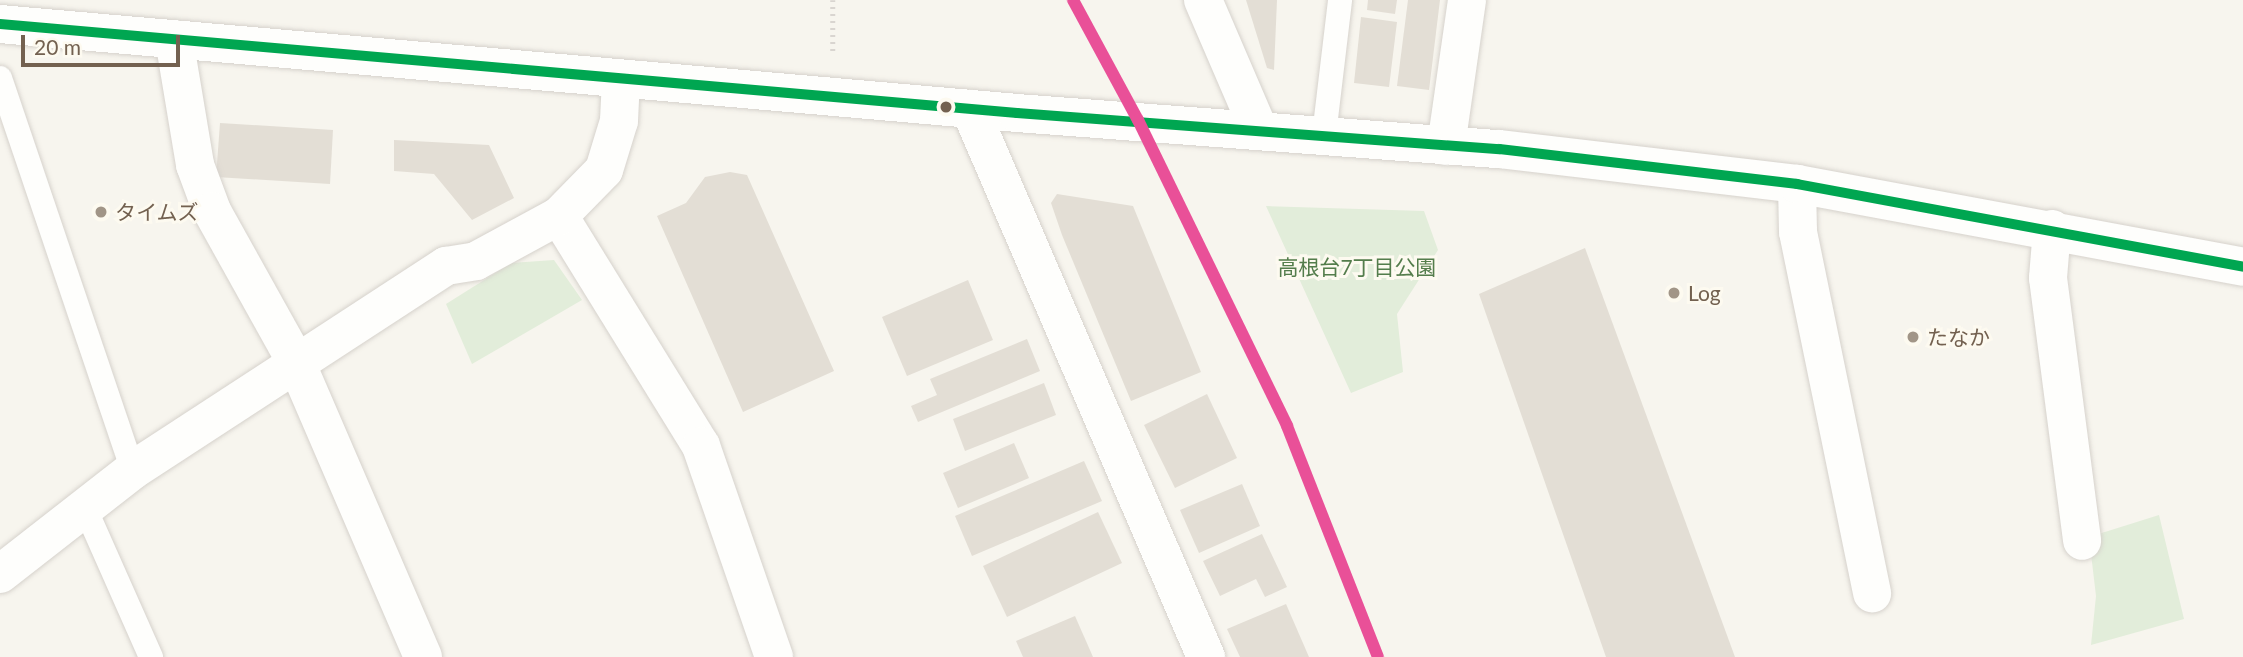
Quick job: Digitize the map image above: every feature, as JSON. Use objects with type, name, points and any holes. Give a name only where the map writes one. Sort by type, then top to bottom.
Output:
[{"type":"street","points":[[1203,0],[1259,130]]},
{"type":"street","points":[[1446,146],[1467,0]]},
{"type":"street","points":[[0,24],[970,109],[1324,135],[1797,184],[2052,229],[2243,267]]},
{"type":"street","points":[[174,39],[195,164],[212,211],[296,362],[423,657]]},
{"type":"street","points":[[0,574],[133,470],[296,362],[446,266],[476,261],[559,216],[604,170],[620,121],[621,79]]},
{"type":"street","points":[[970,109],[1206,657]]},
{"type":"street","points":[[1797,184],[1797,232],[1872,594]]},
{"type":"street","points":[[559,216],[701,446],[774,657]]},
{"type":"street","points":[[2052,229],[2048,278],[2082,541]]},
{"type":"lane","points":[[1324,135],[1340,0]]},
{"type":"lane","points":[[0,78],[133,470]]},
{"type":"lane","points":[[85,508],[151,657]]},
{"type":"path","points":[[833,0],[833,52]]},
{"type":"green space","name":"高根台7丁目公園","points":[[1266,206],[1424,211],[1438,250],[1397,314],[1403,372],[1351,393]]},
{"type":"green space","points":[[554,260],[582,300],[472,364],[446,304],[511,263]]},
{"type":"green space","points":[[2159,515],[2184,619],[2091,645],[2096,596],[2089,537]]},
{"type":"building","points":[[1246,0],[1277,0],[1274,70],[1267,68]]},
{"type":"building","points":[[1368,0],[1397,0],[1395,14],[1367,10]]},
{"type":"building","points":[[1408,0],[1440,0],[1429,90],[1397,86]]},
{"type":"building","points":[[1361,17],[1397,22],[1389,87],[1354,83]]},
{"type":"building","points":[[220,123],[333,130],[330,184],[216,177]]},
{"type":"building","points":[[394,140],[489,145],[514,198],[472,220],[434,174],[394,171]]},
{"type":"building","points":[[730,172],[747,175],[834,371],[743,412],[657,216],[686,203],[705,177]]},
{"type":"building","points":[[1057,194],[1133,206],[1201,372],[1131,401],[1062,235],[1051,203]]},
{"type":"building","points":[[1585,248],[1735,657],[1606,657],[1479,294]]},
{"type":"building","points":[[968,280],[993,340],[907,376],[882,317]]},
{"type":"building","points":[[1027,339],[1040,371],[918,422],[911,406],[937,395],[930,379]]},
{"type":"building","points":[[1044,383],[1056,415],[965,451],[953,419]]},
{"type":"building","points":[[1207,394],[1237,458],[1175,488],[1144,425]]},
{"type":"building","points":[[1014,443],[1029,478],[958,508],[943,473]]},
{"type":"building","points":[[1084,461],[1102,501],[972,556],[955,516]]},
{"type":"building","points":[[1242,484],[1260,526],[1199,553],[1180,510]]},
{"type":"building","points":[[1098,512],[1122,563],[1007,617],[983,566]]},
{"type":"building","points":[[1262,534],[1287,587],[1265,597],[1256,579],[1220,596],[1203,561]]},
{"type":"building","points":[[1286,604],[1309,657],[1240,657],[1227,629]]},
{"type":"building","points":[[1075,616],[1093,657],[1023,657],[1016,641]]},
{"type":"transit line","points":[[1073,0],[1138,120],[1287,426],[1378,657]]},
{"type":"transit line","points":[[0,24],[1017,113],[1500,149],[1797,184],[2243,267]]},
{"type":"place","name":"タイムズ","points":[[101,212]]},
{"type":"place","name":"Log","points":[[1674,293]]},
{"type":"place","name":"たなか","points":[[1913,337]]}]
